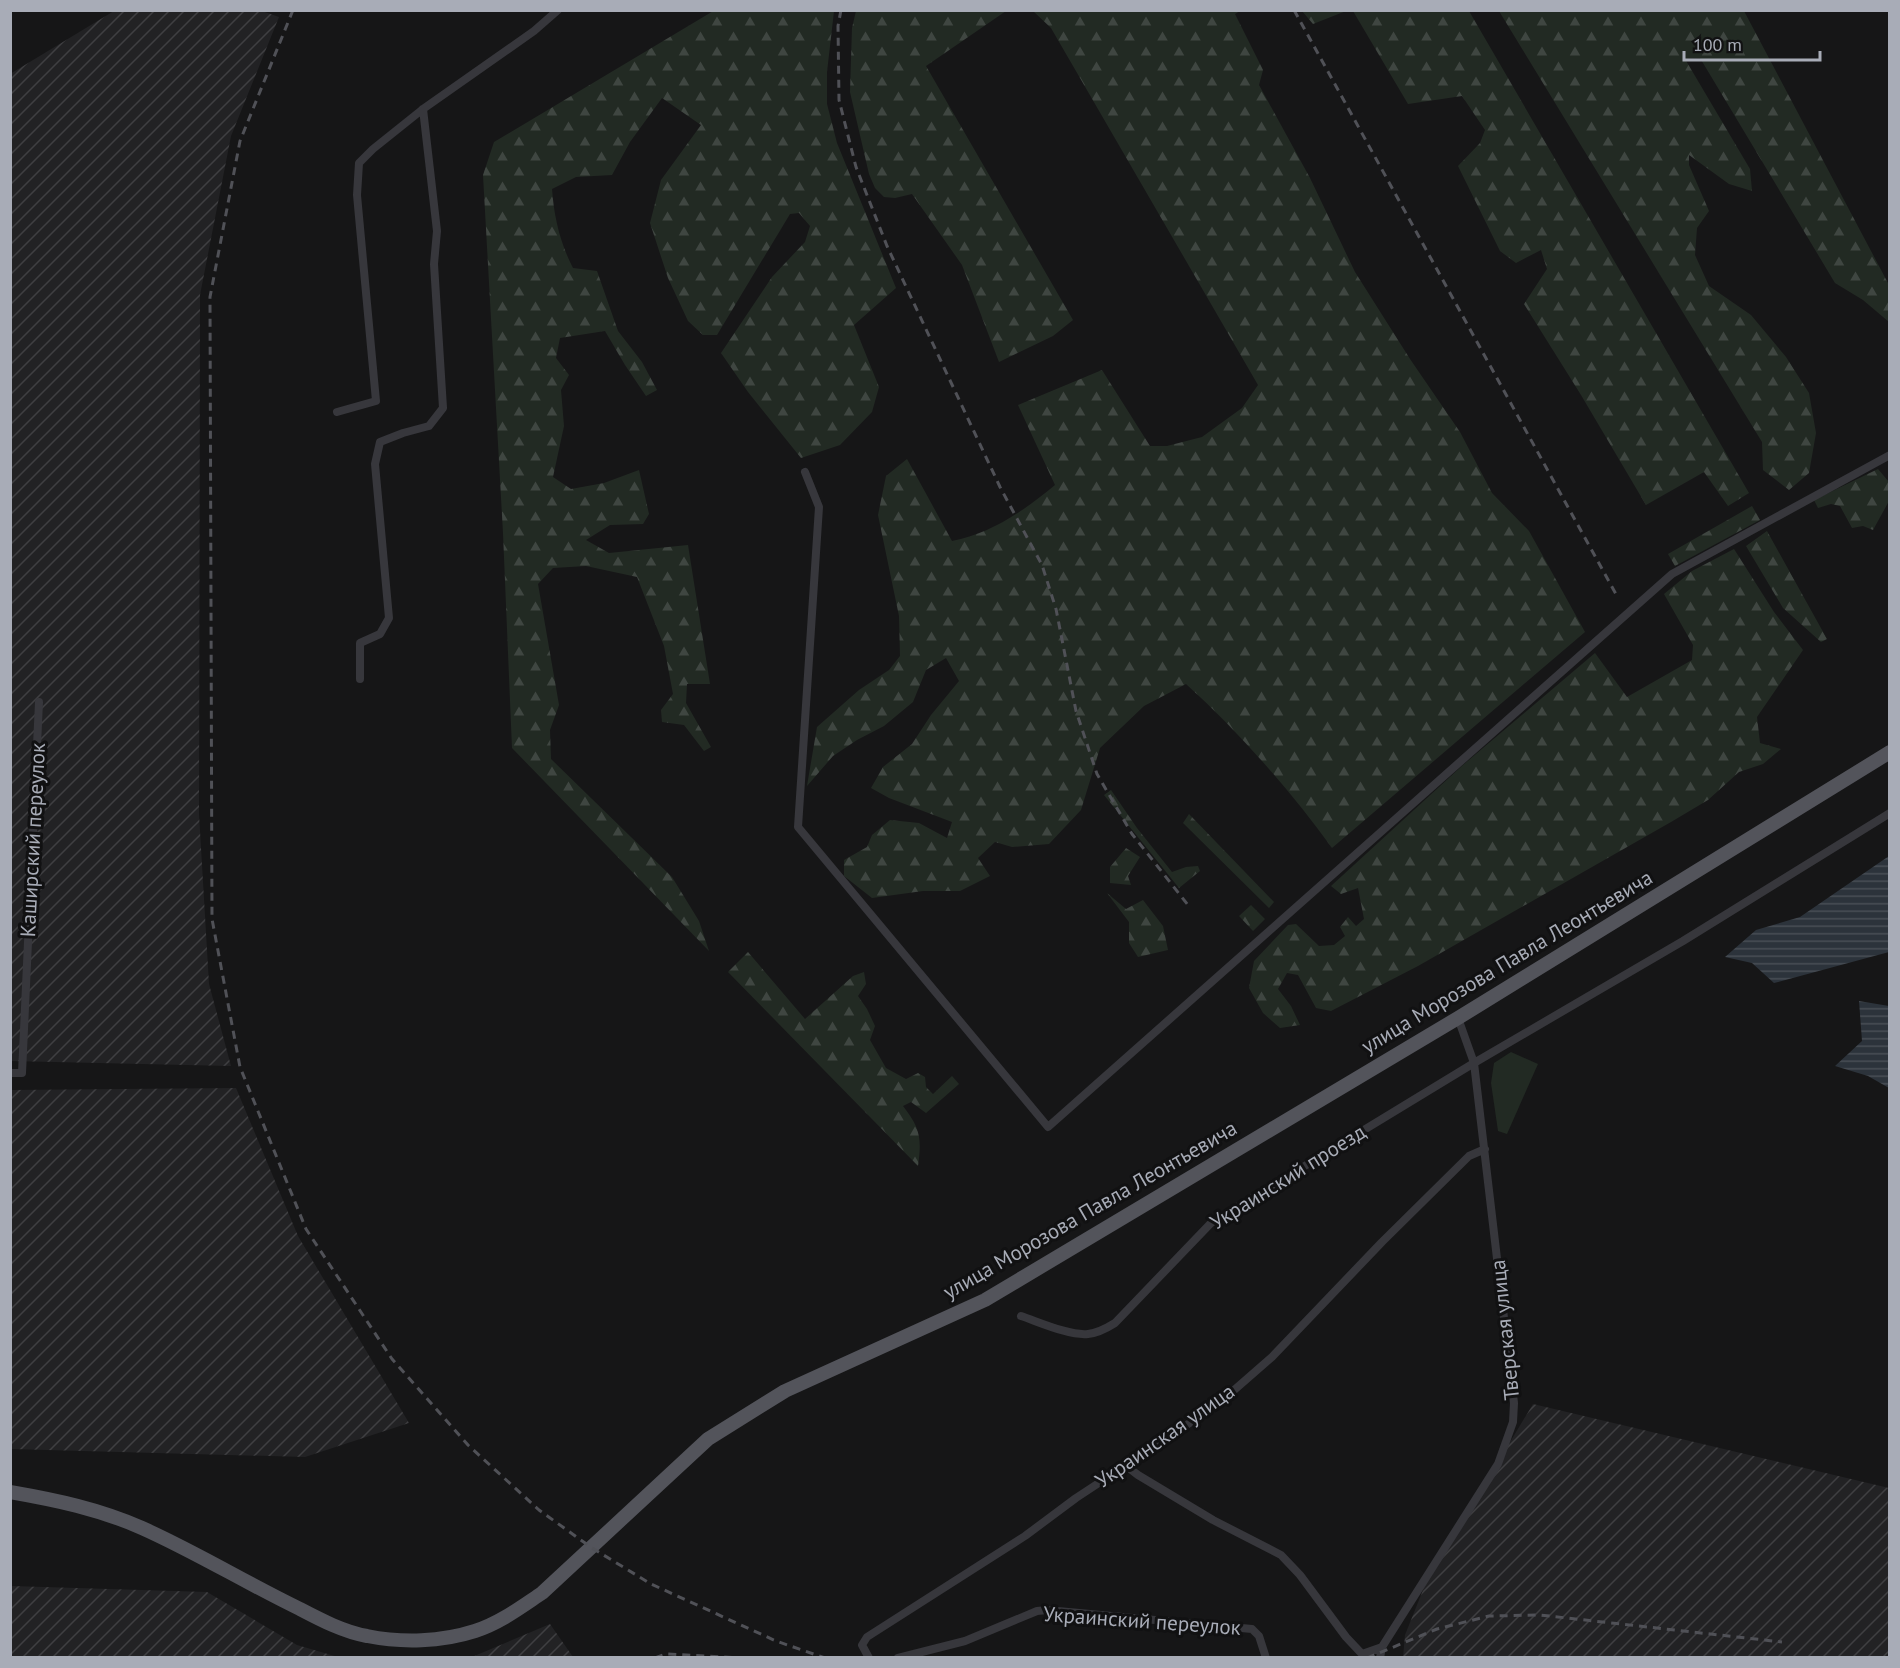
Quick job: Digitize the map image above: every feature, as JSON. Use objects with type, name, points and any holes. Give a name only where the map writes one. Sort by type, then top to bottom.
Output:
[{"type":"main road","name":"улица Морозова Павла Леонтьевича","points":[[10,1492],[54,1499],[98,1510],[143,1528],[329,1623],[365,1636],[398,1640],[426,1640],[453,1637],[476,1631],[512,1614],[542,1593],[708,1439],[784,1391],[985,1300],[1458,1018],[1890,752]]},
{"type":"street","points":[[337,412],[376,401],[357,195],[359,163],[423,109],[534,31],[558,10]]},
{"type":"street","points":[[360,679],[360,643],[380,634],[389,618],[375,464],[380,442],[429,426],[443,408],[434,264],[437,231],[423,109]]},
{"type":"street","points":[[805,472],[819,507],[798,827],[1048,1127],[1672,574],[1890,454]]},
{"type":"street","name":"Каширский переулок","points":[[10,1073],[22,1073],[39,702]]},
{"type":"street","name":"Украинский проезд","points":[[1021,1316],[1087,1334],[1101,1331],[1115,1323],[1211,1223],[1474,1063],[1683,941],[1890,813]]},
{"type":"street","name":"Тверская улица","points":[[1382,1647],[1498,1464],[1513,1422],[1514,1403],[1474,1063],[1458,1018]]},
{"type":"street","name":"Украинская улица","points":[[869,1658],[862,1642],[867,1637],[1025,1536],[1076,1498],[1217,1405],[1272,1357],[1382,1242],[1469,1156],[1485,1149]]},
{"type":"street","points":[[1125,1465],[1213,1520],[1281,1555],[1295,1569],[1346,1637],[1362,1654],[1382,1647],[1380,1658]]},
{"type":"street","name":"Украинский переулок","points":[[898,1658],[965,1641],[1037,1611],[1047,1610],[1248,1628],[1257,1632],[1266,1658]]},
{"type":"shaded area","points":[[259,10],[279,17],[231,136],[200,295],[199,814],[209,984],[231,1066],[11,1061],[10,74],[114,11]]},
{"type":"shaded area","points":[[1889,856],[1889,952],[1774,983],[1752,963],[1725,957],[1756,930],[1800,917]]},
{"type":"shaded area","points":[[1859,1001],[1889,1006],[1889,1088],[1868,1076],[1835,1066],[1862,1041]]},
{"type":"shaded area","points":[[236,1088],[298,1236],[409,1423],[305,1457],[11,1449],[11,1090]]},
{"type":"shaded area","points":[[1533,1404],[1889,1488],[1889,1657],[1403,1658],[1405,1635],[1427,1580]]},
{"type":"shaded area","points":[[11,1586],[207,1592],[297,1645],[338,1657],[11,1657]]},
{"type":"shaded area","points":[[550,1624],[573,1657],[472,1657]]},
{"type":"green space","points":[[715,10],[834,11],[827,72],[827,104],[837,143],[896,288],[854,325],[879,387],[872,412],[840,445],[801,458],[748,392],[721,353],[772,277],[805,242],[810,226],[799,213],[790,214],[717,335],[703,335],[688,321],[668,278],[650,223],[661,180],[701,125],[662,98],[630,142],[612,175],[576,177],[552,189],[558,230],[573,268],[597,271],[618,331],[642,362],[657,390],[646,396],[605,331],[560,338],[556,358],[569,375],[561,390],[564,426],[553,477],[571,489],[604,483],[639,470],[649,514],[643,524],[610,525],[586,540],[609,553],[688,545],[710,684],[687,684],[686,703],[711,747],[704,751],[684,725],[662,722],[661,710],[673,694],[664,646],[637,577],[586,566],[553,568],[538,584],[559,705],[550,730],[551,759],[672,877],[699,921],[709,951],[512,748],[503,533],[483,175],[494,142]]},
{"type":"green space","points":[[856,11],[1006,11],[926,66],[1073,320],[1053,336],[999,362],[962,265],[912,194],[895,198],[884,197],[875,188],[869,174],[850,92],[852,28]]},
{"type":"green space","points":[[1033,11],[1240,11],[1235,14],[1263,70],[1259,85],[1310,178],[1355,272],[1460,432],[1492,493],[1529,531],[1585,632],[1332,848],[1263,762],[1186,684],[1144,706],[1100,748],[1081,810],[1049,844],[1012,847],[995,842],[978,858],[990,876],[960,891],[923,891],[872,898],[844,876],[844,860],[867,847],[872,835],[890,820],[919,823],[947,838],[952,822],[889,798],[871,788],[883,767],[912,744],[931,715],[959,681],[946,658],[926,670],[913,702],[884,726],[833,756],[807,786],[817,727],[859,690],[889,670],[900,656],[899,616],[878,515],[886,476],[907,459],[952,541],[966,538],[1007,520],[1055,485],[1018,405],[1102,370],[1150,446],[1167,446],[1202,437],[1242,408],[1258,385],[1051,28]]},
{"type":"green space","points":[[1302,11],[1346,11],[1313,24]]},
{"type":"green space","points":[[1353,11],[1469,11],[1749,493],[1728,506],[1704,472],[1646,505],[1524,304],[1547,269],[1541,250],[1516,263],[1500,251],[1458,166],[1480,143],[1485,130],[1462,96],[1408,104]]},
{"type":"green space","points":[[1499,11],[1744,11],[1889,285],[1889,322],[1863,300],[1835,283],[1700,58],[1685,59],[1750,169],[1752,191],[1729,184],[1689,155],[1689,165],[1709,211],[1697,228],[1695,255],[1709,286],[1751,315],[1786,357],[1809,393],[1816,433],[1809,473],[1789,490],[1763,470],[1762,442]]},
{"type":"green space","points":[[1878,469],[1889,482],[1889,501],[1873,530],[1863,526],[1852,528],[1840,506],[1831,504],[1818,508],[1814,500]]},
{"type":"green space","points":[[1752,506],[1760,520],[1675,566],[1668,554]]},
{"type":"green space","points":[[1767,531],[1827,639],[1821,642],[1783,608],[1746,546]]},
{"type":"green space","points":[[1734,549],[1774,612],[1803,650],[1757,717],[1760,743],[1781,749],[1763,764],[1739,772],[1708,800],[1671,822],[1418,966],[1331,1011],[1316,1008],[1298,975],[1287,973],[1278,989],[1291,1006],[1300,1025],[1280,1028],[1263,1013],[1249,988],[1254,961],[1288,925],[1296,924],[1319,946],[1334,945],[1345,936],[1340,927],[1348,917],[1356,926],[1364,919],[1358,888],[1341,894],[1331,886],[1463,765],[1595,653],[1627,697],[1692,660],[1693,645],[1664,594],[1692,571]]},
{"type":"green space","points":[[1111,790],[1137,828],[1172,872],[1198,866],[1200,871],[1179,888],[1104,795]]},
{"type":"green space","points":[[1189,814],[1274,902],[1269,908],[1183,823]]},
{"type":"green space","points":[[1126,848],[1140,857],[1128,876],[1131,885],[1110,883],[1110,867]]},
{"type":"green space","points":[[1107,893],[1126,909],[1143,900],[1163,926],[1168,950],[1138,957],[1129,943],[1129,922]]},
{"type":"green space","points":[[1251,905],[1265,919],[1253,931],[1239,916]]},
{"type":"green space","points":[[748,952],[805,1019],[853,976],[864,972],[866,984],[858,996],[875,1026],[870,1040],[886,1068],[906,1079],[918,1073],[925,1077],[926,1087],[933,1094],[952,1076],[959,1084],[926,1113],[911,1102],[903,1106],[918,1134],[920,1148],[918,1166],[728,972]]},
{"type":"green space","points":[[1511,1052],[1538,1064],[1507,1134],[1498,1131],[1491,1083],[1494,1063]]},
{"type":"railway","points":[[293,10],[240,141],[210,297],[212,919],[240,1067],[306,1229],[392,1359],[468,1445],[539,1510],[592,1548],[651,1584],[776,1641],[825,1658]]},
{"type":"railway","points":[[841,10],[838,26],[839,100],[856,167],[887,246],[1000,487],[1042,565],[1056,609],[1076,711],[1097,774],[1132,834],[1188,905]]},
{"type":"railway","points":[[1294,10],[1617,596]]},
{"type":"railway","points":[[1367,1658],[1437,1629],[1489,1616],[1540,1615],[1782,1642]]},
{"type":"railway","points":[[655,1658],[666,1654],[744,1658]]}]
